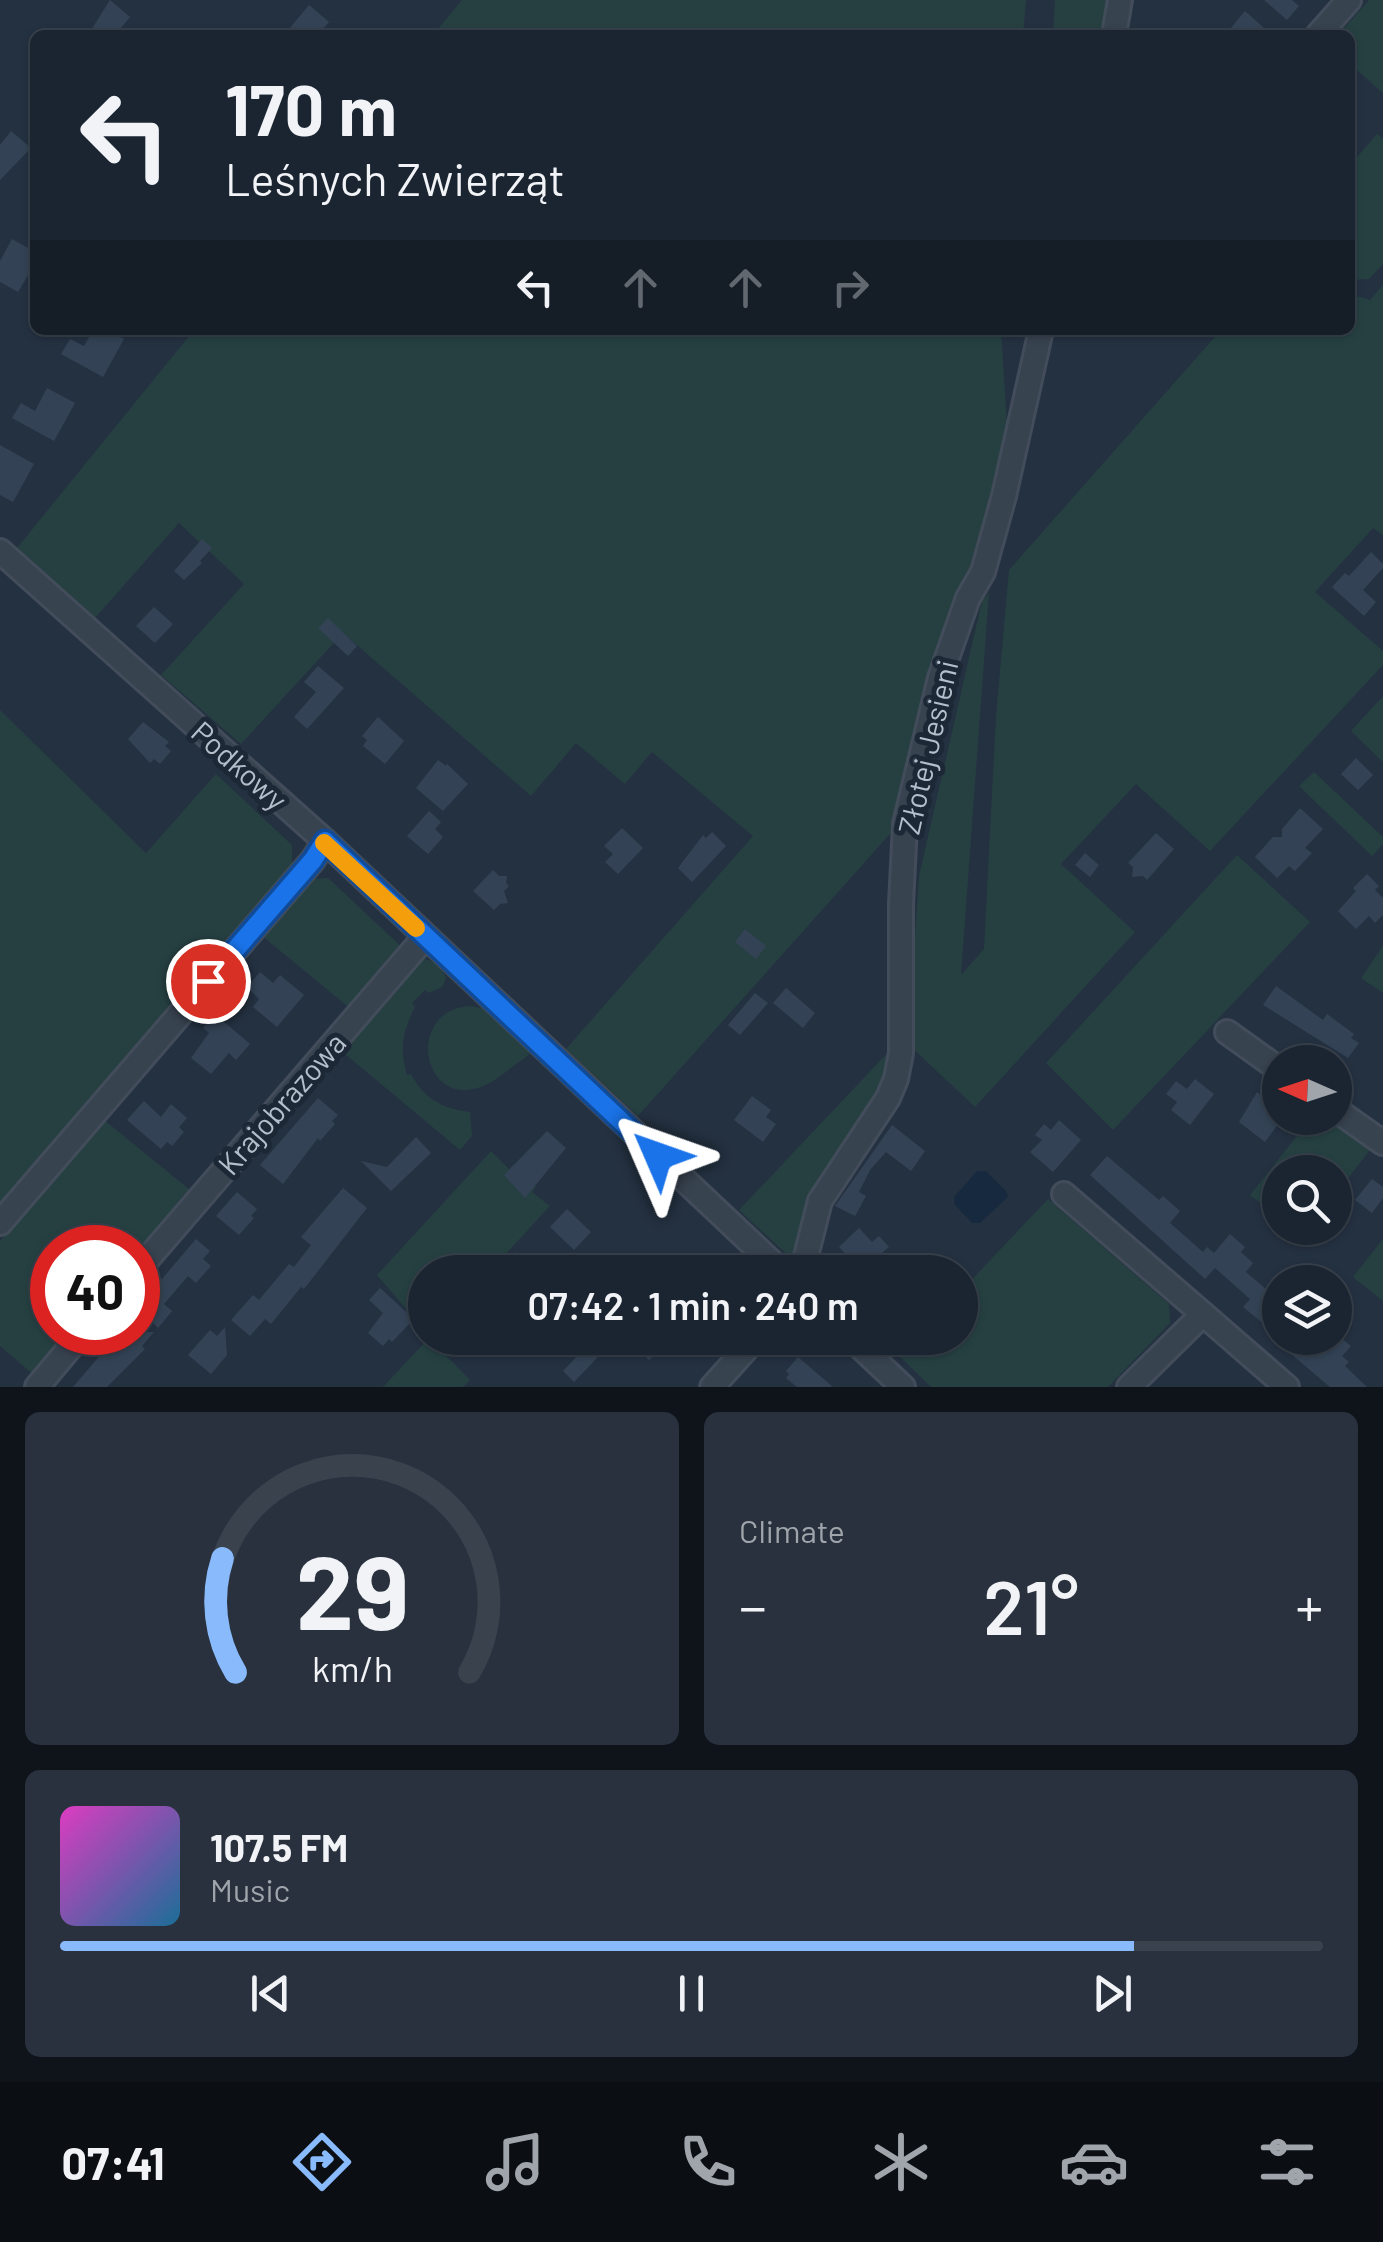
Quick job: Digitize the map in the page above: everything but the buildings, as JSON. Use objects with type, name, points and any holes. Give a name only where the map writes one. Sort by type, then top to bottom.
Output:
[{"type":"street","points":[[1115,30],[1120,0]]},
{"type":"street","points":[[1322,30],[1349,0]]},
{"type":"street","name":"Złotej Jesieni","points":[[806,1255],[820,1201],[888,1098],[896,1079],[901,1053],[905,824],[940,678],[968,598],[983,572],[1004,496],[1040,335]]},
{"type":"street","name":"Podkowy","points":[[0,551],[325,841],[764,1255]]},
{"type":"street","points":[[0,1223],[313,860],[325,841]]},
{"type":"street","name":"Krajobrazowa","points":[[160,1244],[424,937]]},
{"type":"street","points":[[1227,1032],[1262,1057]]},
{"type":"street","points":[[1352,1121],[1383,1143]]},
{"type":"street","points":[[1064,1194],[1286,1387]]},
{"type":"street","points":[[1129,1387],[1203,1314]]},
{"type":"street","points":[[36,1387],[64,1355]]},
{"type":"street","points":[[712,1387],[741,1355]]},
{"type":"street","points":[[868,1355],[903,1387]]},
{"type":"green space","points":[[462,0],[1026,0],[1023,30],[437,30]]},
{"type":"green space","points":[[1055,0],[1111,0],[1106,30],[1053,30]]},
{"type":"green space","points":[[1369,0],[1383,0],[1383,93],[1355,68],[1355,30],[1342,30]]},
{"type":"green space","points":[[1377,134],[1383,139],[1383,264],[1369,279],[1355,280],[1355,159]]},
{"type":"green space","points":[[1383,285],[1383,535],[1373,528],[1315,592],[1383,651],[1383,665],[1210,851],[1136,784],[1061,864],[1135,932],[975,1107],[908,1044],[919,876],[982,601],[989,593],[961,975],[984,949],[996,716],[1009,570],[1217,335],[1355,335],[1355,296],[1370,300]]},
{"type":"green space","points":[[190,335],[1001,335],[1008,441],[898,825],[638,1116],[566,1049],[753,836],[652,752],[625,784],[576,743],[531,796],[343,633],[241,744],[161,675],[244,584],[179,523],[95,618],[17,548]]},
{"type":"green space","points":[[1383,696],[1383,762],[1351,731]]},
{"type":"green space","points":[[0,710],[146,853],[216,774],[292,845],[292,864],[0,1206]]},
{"type":"green space","points":[[1314,772],[1383,837],[1383,844],[1372,856],[1299,786]]},
{"type":"green space","points":[[1237,855],[1310,922],[1113,1130],[1046,1063]]},
{"type":"green space","points":[[328,878],[405,950],[352,1010],[261,935],[309,879]]},
{"type":"green space","points":[[1383,946],[1383,993],[1361,978]]},
{"type":"green space","points":[[420,958],[436,964],[446,978],[442,987],[429,993],[425,990],[412,1003],[415,1007],[403,1040],[403,1057],[407,1075],[411,1074],[435,1101],[470,1112],[472,1136],[460,1150],[339,1049]]},
{"type":"green space","points":[[469,1006],[482,1008],[531,1052],[480,1087],[457,1090],[441,1081],[431,1066],[428,1047],[433,1028],[446,1013]]},
{"type":"green space","points":[[894,1046],[878,1096],[798,1255],[787,1255],[739,1210]]},
{"type":"green space","points":[[104,1120],[195,1194],[160,1235],[160,1225],[30,1225],[30,1355],[56,1355],[36,1377],[0,1346],[0,1241]]},
{"type":"green space","points":[[1298,1135],[1349,1135],[1370,1150],[1352,1173],[1352,1155],[1282,1155]]},
{"type":"green space","points":[[491,1151],[509,1169],[514,1164],[536,1187],[532,1192],[550,1206],[505,1255],[408,1255],[408,1311],[377,1275]]},
{"type":"green space","points":[[1262,1180],[1262,1205],[1250,1195]]},
{"type":"green space","points":[[1048,1199],[1169,1304],[1170,1323],[1108,1387],[931,1387],[899,1356],[978,1355],[978,1273]]},
{"type":"green space","points":[[1383,1239],[1383,1301],[1353,1277]]},
{"type":"green space","points":[[413,1355],[446,1355],[470,1380],[463,1387],[383,1387]]},
{"type":"water","points":[[977,1171],[986,1171],[1008,1197],[980,1223],[972,1223],[955,1205],[954,1197]]},
{"type":"slow traffic","points":[[324,843],[416,928]]},
{"type":"route","points":[[208,981],[325,841],[658,1156]]}]
